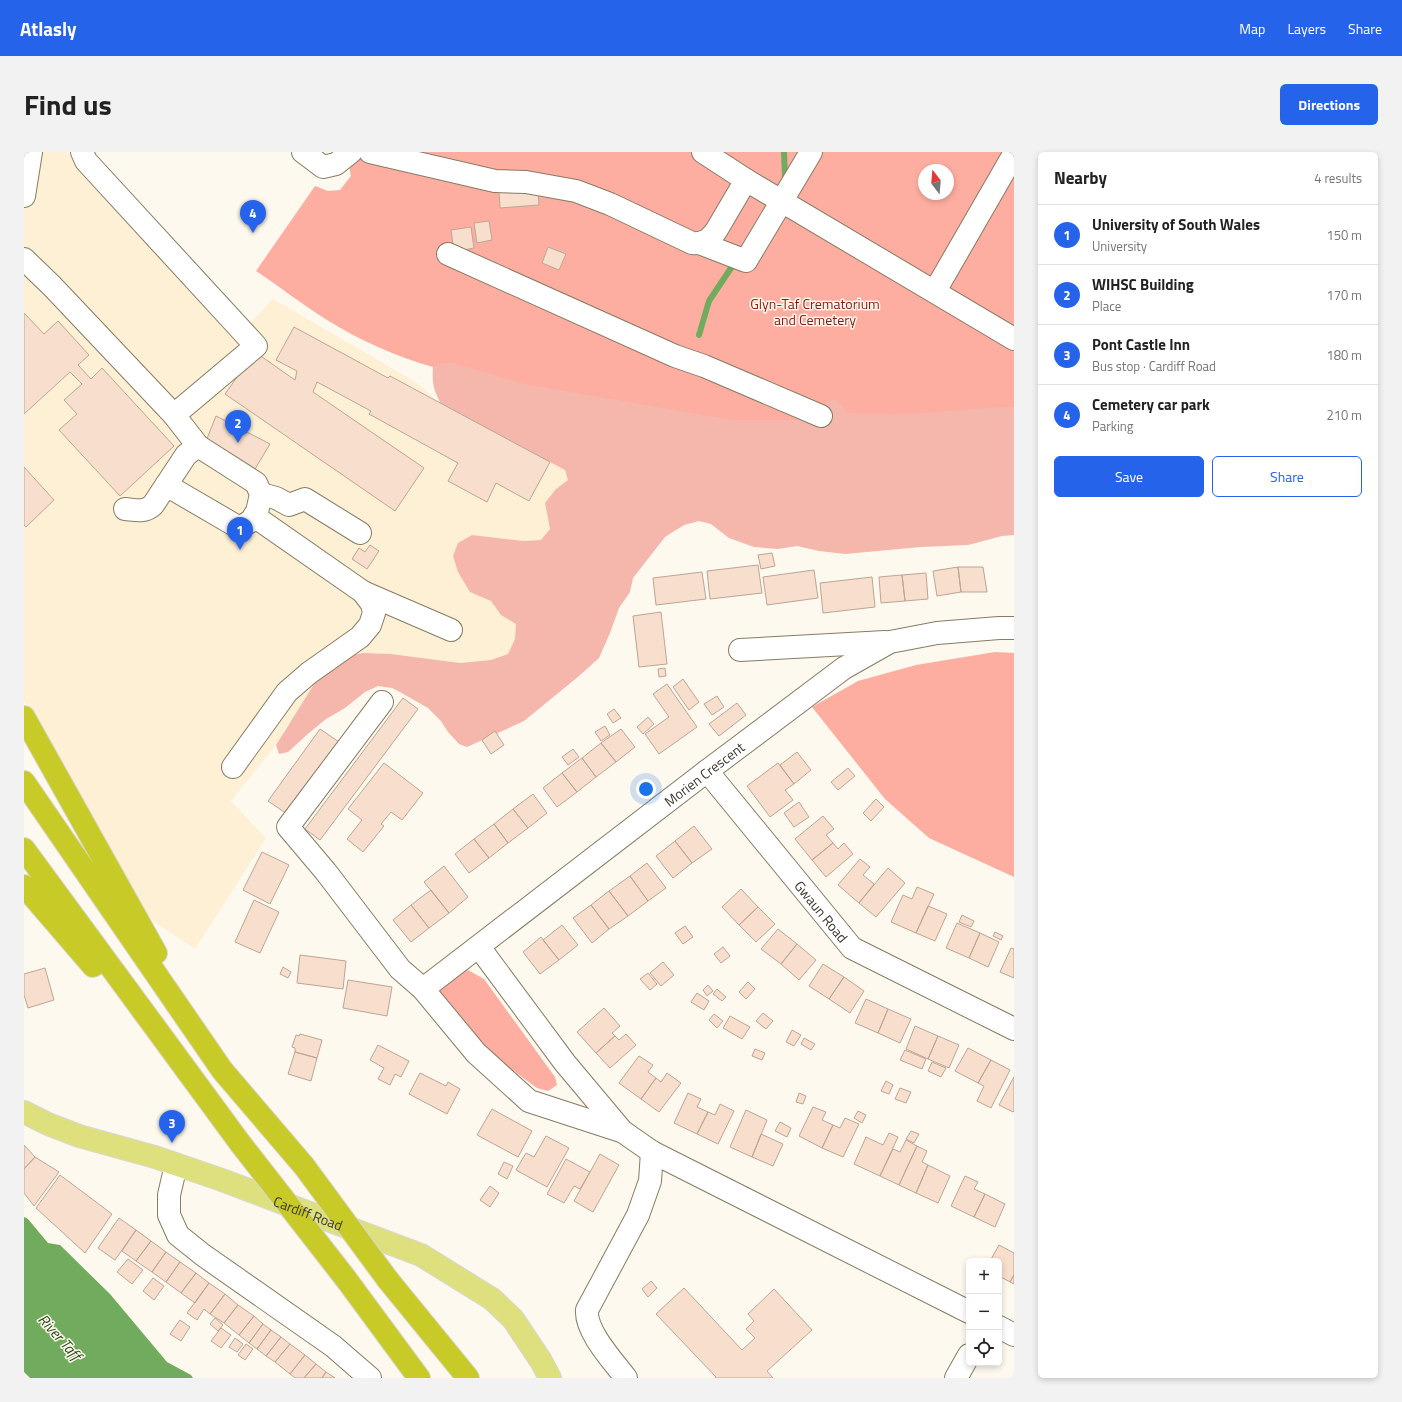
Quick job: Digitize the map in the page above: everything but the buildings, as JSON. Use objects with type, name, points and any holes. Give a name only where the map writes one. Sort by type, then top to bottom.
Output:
[{"type":"highway","points":[[24,717],[222,1070]]},
{"type":"highway","points":[[24,782],[222,1070],[304,1166],[388,1280],[468,1378]]},
{"type":"highway","points":[[24,850],[240,1143],[346,1279],[419,1378]]},
{"type":"highway","points":[[24,886],[202,1090]]},
{"type":"main road","name":"Cardiff Road","points":[[24,1112],[48,1124],[79,1136],[154,1157],[222,1180],[421,1255],[492,1299],[513,1319],[541,1361],[550,1378]]},
{"type":"street","points":[[24,196],[31,152]]},
{"type":"street","points":[[82,152],[86,161],[256,346],[174,415]]},
{"type":"street","points":[[303,152],[323,167],[336,164],[347,155]]},
{"type":"street","points":[[370,152],[495,181],[526,182],[576,191],[610,204],[692,243],[702,244],[746,261],[811,152]]},
{"type":"street","points":[[703,152],[746,180],[1014,339]]},
{"type":"street","points":[[935,291],[1014,154]]},
{"type":"street","points":[[702,244],[716,231],[746,180]]},
{"type":"street","points":[[448,254],[675,356],[704,366],[821,416]]},
{"type":"street","points":[[24,259],[52,286],[174,415],[198,446],[256,483],[262,494],[257,512],[251,521],[244,525],[238,526],[166,485]]},
{"type":"street","points":[[125,510],[145,510],[154,505],[186,455],[198,446]]},
{"type":"street","points":[[262,494],[276,498],[289,505],[305,499],[360,532]]},
{"type":"street","points":[[254,516],[364,592],[451,630]]},
{"type":"street","points":[[233,767],[287,692],[309,673],[360,637],[370,625],[374,613],[372,604],[364,592]]},
{"type":"street","name":"Morien Crescent","points":[[423,989],[844,668],[890,642],[937,633],[1014,628]]},
{"type":"street","points":[[740,650],[890,642]]},
{"type":"street","points":[[382,702],[288,827],[326,872],[400,969],[423,989],[476,1053],[529,1101],[622,1131]]},
{"type":"street","name":"Gwaun Road","points":[[707,771],[852,948],[1014,1029]]},
{"type":"street","points":[[479,947],[565,1063],[622,1131],[652,1152],[966,1310]]},
{"type":"street","points":[[626,1378],[595,1336],[588,1323],[587,1310],[638,1216],[650,1181],[652,1152]]},
{"type":"street","points":[[176,1165],[169,1195],[170,1215],[178,1235],[203,1255],[333,1346],[370,1378]]},
{"type":"street","points":[[1002,1329],[1014,1335]]},
{"type":"street","points":[[956,1378],[966,1360]]},
{"type":"shaded area","points":[[24,152],[67,152],[237,338],[273,299],[419,384],[441,404],[565,470],[568,480],[556,489],[545,503],[550,529],[541,540],[524,541],[472,535],[470,592],[491,601],[501,615],[517,624],[515,639],[508,654],[491,660],[460,663],[392,654],[363,653],[287,725],[276,745],[231,801],[266,838],[195,949],[146,916],[24,701]]},
{"type":"shaded area","points":[[441,363],[454,363],[524,384],[732,420],[795,420],[821,416],[828,401],[835,399],[848,413],[859,414],[915,414],[1014,407],[1014,535],[1002,536],[968,545],[921,547],[845,554],[819,551],[797,546],[778,549],[754,547],[729,538],[711,524],[699,521],[684,525],[665,537],[633,578],[630,592],[619,608],[599,658],[524,721],[467,747],[459,744],[448,732],[441,721],[428,708],[392,688],[378,686],[365,692],[345,708],[326,719],[288,752],[279,754],[276,745],[323,670],[345,657],[363,653],[391,654],[460,663],[491,660],[508,654],[515,639],[516,624],[501,615],[491,601],[470,592],[458,572],[453,556],[458,543],[472,535],[524,541],[541,540],[550,529],[545,503],[556,489],[568,480],[565,470],[441,404],[434,386],[433,367]]},
{"type":"green space","name":"Glyn-Taf Crematorium and Cemetery","points":[[335,152],[1014,152],[1014,471],[642,470],[433,367],[392,353],[352,334],[318,314],[256,271],[315,186],[328,191],[340,190],[351,176],[349,166]]},
{"type":"green space","points":[[995,652],[1014,653],[1014,877],[929,838],[885,799],[812,707],[858,681],[916,665]]},
{"type":"green space","points":[[468,970],[484,979],[555,1077],[557,1085],[548,1091],[537,1088],[480,1046],[439,997],[442,983],[453,974]]},
{"type":"water","name":"River Taff","points":[[24,1217],[28,1219],[48,1243],[60,1245],[110,1294],[167,1362],[191,1375],[193,1378],[30,1378],[24,1372]]},
{"type":"waterway","points":[[784,152],[784,182]]},
{"type":"waterway","points":[[699,335],[709,301],[735,262]]},
{"type":"place","name":"Cemetery car park","points":[[253,233]]},
{"type":"place","name":"WIHSC Building","points":[[238,443]]},
{"type":"place","name":"University of South Wales","points":[[240,550]]},
{"type":"place","name":"Pont Castle Inn","points":[[172,1143]]}]
